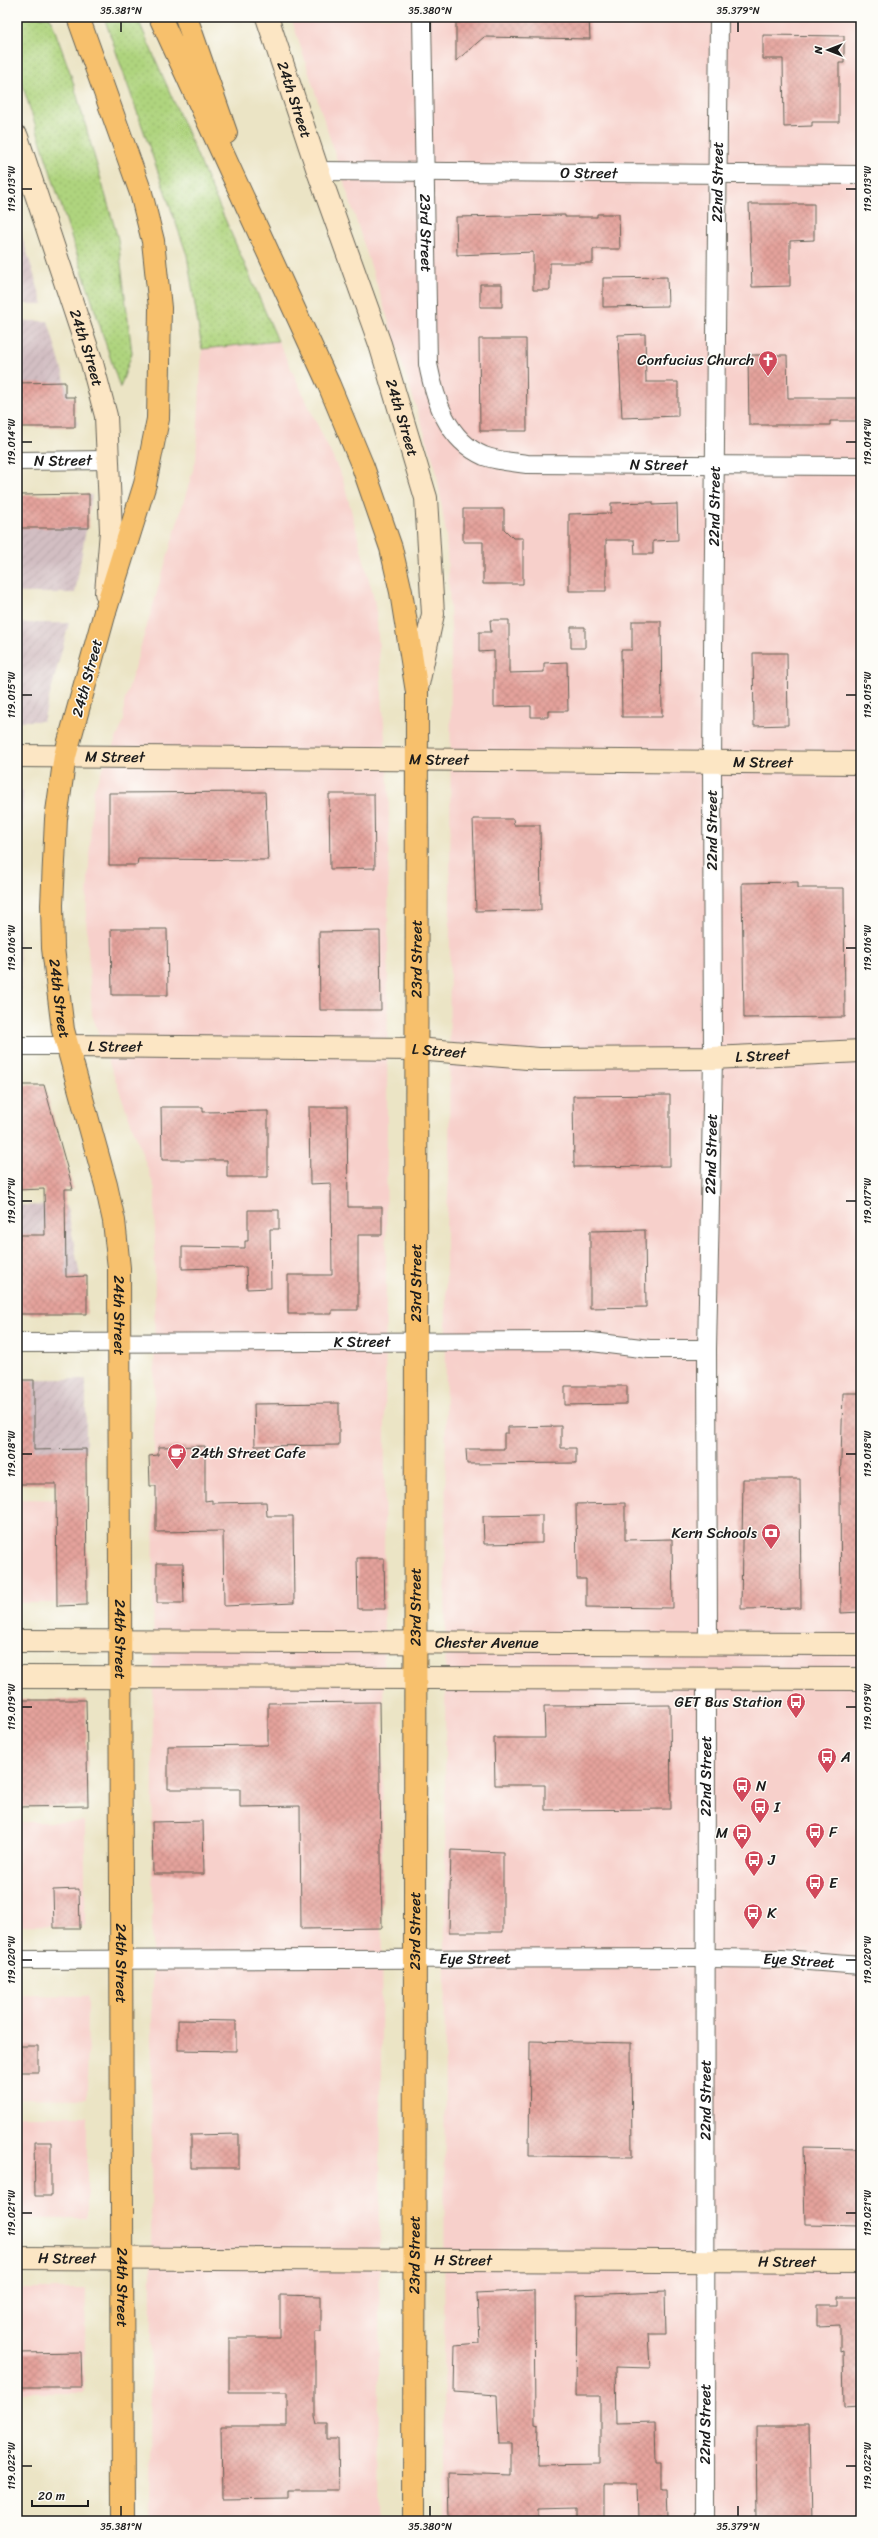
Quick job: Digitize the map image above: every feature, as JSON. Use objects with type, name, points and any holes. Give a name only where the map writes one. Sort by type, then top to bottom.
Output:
[{"type":"main road","points":[[78,17],[141,193],[153,241],[160,308],[158,418],[145,484],[105,612]]},
{"type":"main road","points":[[160,17],[271,261]]},
{"type":"main road","points":[[186,17],[271,261]]},
{"type":"main road","name":"24th Street","points":[[267,17],[318,171],[380,344],[426,498],[433,614],[417,692]]},
{"type":"main road","name":"24th Street","points":[[17,137],[21,163],[92,363],[106,416],[109,460],[111,531],[105,612],[65,756],[56,819],[52,905],[58,992],[68,1046],[114,1221],[119,1268],[121,1344],[122,1642],[123,2521]]},
{"type":"main road","name":"23rd Street","points":[[271,261],[330,385],[391,548],[401,592],[417,692],[414,2521]]},
{"type":"main road","name":"M Street","points":[[17,756],[712,760],[861,763]]},
{"type":"main road","name":"L Street","points":[[68,1046],[416,1049],[540,1058],[713,1058],[861,1051]]},
{"type":"main road","name":"Chester Avenue","points":[[17,1641],[415,1644],[708,1642],[861,1644]]},
{"type":"main road","points":[[17,1677],[861,1679]]},
{"type":"main road","name":"H Street","points":[[17,2258],[861,2262]]},
{"type":"street","name":"23rd Street","points":[[422,17],[426,334],[428,364],[432,388],[442,414],[454,433],[462,440]]},
{"type":"street","name":"22nd Street","points":[[708,1642],[707,1349],[713,1058],[712,760],[719,17]]},
{"type":"street","name":"O Street","points":[[318,171],[861,175]]},
{"type":"street","name":"N Street","points":[[462,440],[484,456],[526,464],[714,467],[861,466]]},
{"type":"street","name":"N Street","points":[[17,461],[109,460]]},
{"type":"street","name":"L Street","points":[[17,1046],[68,1046]]},
{"type":"street","name":"K Street","points":[[17,1343],[121,1344],[584,1341],[649,1349],[707,1349]]},
{"type":"street","name":"22nd Street","points":[[705,2521],[707,1958],[706,1678]]},
{"type":"street","name":"Eye Street","points":[[17,1960],[707,1958],[782,1959],[861,1965]]},
{"type":"shaded area","points":[[291,17],[861,17],[861,2521],[444,2521],[446,1226],[449,1179],[451,627],[446,534],[436,469]]},
{"type":"shaded area","points":[[17,221],[31,265],[43,304],[17,304]]},
{"type":"shaded area","points":[[17,321],[48,321],[78,425],[17,425]]},
{"type":"shaded area","points":[[278,341],[343,479],[376,607],[389,797],[378,2521],[150,2521],[155,1189],[92,1015],[86,917],[93,791],[124,721],[124,703],[196,460],[202,349]]},
{"type":"shaded area","points":[[17,495],[92,495],[75,593],[17,593]]},
{"type":"shaded area","points":[[17,623],[69,623],[43,721],[17,721]]},
{"type":"shaded area","points":[[17,791],[23,791],[18,894],[17,894]]},
{"type":"shaded area","points":[[17,912],[22,1015],[17,1015]]},
{"type":"shaded area","points":[[17,1205],[67,1206],[86,1309],[17,1309]]},
{"type":"shaded area","points":[[17,1379],[86,1379],[86,1483],[17,1482]]},
{"type":"shaded area","points":[[17,1499],[86,1500],[87,1603],[17,1603]]},
{"type":"shaded area","points":[[17,1822],[85,1822],[85,1926],[17,1925]]},
{"type":"shaded area","points":[[17,1995],[88,1996],[87,2099],[17,2098]]},
{"type":"shaded area","points":[[17,2116],[87,2116],[87,2219],[17,2219]]},
{"type":"shaded area","points":[[17,2289],[86,2289],[84,2393],[17,2393]]},
{"type":"green space","points":[[17,17],[50,17],[71,75],[118,239],[132,353],[120,388],[17,68]]},
{"type":"green space","points":[[104,17],[137,17],[278,341],[202,349],[187,255]]},
{"type":"building","points":[[456,17],[589,17],[590,39],[484,37],[456,61]]},
{"type":"building","points":[[763,35],[844,36],[844,63],[839,63],[839,122],[812,122],[812,126],[784,127],[783,59],[763,59]]},
{"type":"building","points":[[749,204],[814,204],[814,240],[790,241],[790,286],[752,287]]},
{"type":"building","points":[[597,214],[619,214],[620,249],[593,249],[593,263],[550,263],[550,290],[533,290],[533,252],[457,255],[456,217],[565,215],[565,217],[597,217]]},
{"type":"building","points":[[667,277],[668,306],[603,307],[603,278]]},
{"type":"building","points":[[480,284],[502,284],[502,307],[480,307]]},
{"type":"building","points":[[645,334],[646,382],[678,382],[678,416],[622,418],[618,335]]},
{"type":"building","points":[[479,339],[526,339],[527,431],[480,431]]},
{"type":"building","name":"Confucius Church","points":[[748,355],[787,355],[788,398],[861,398],[861,421],[830,421],[830,425],[749,425]]},
{"type":"building","points":[[65,382],[65,397],[75,397],[75,427],[17,427],[17,383]]},
{"type":"building","points":[[89,494],[89,528],[17,528],[17,504],[20,504],[20,495]]},
{"type":"building","points":[[653,502],[653,505],[677,504],[678,540],[653,541],[653,554],[635,554],[634,540],[606,540],[606,591],[569,591],[569,514],[611,513],[611,503]]},
{"type":"building","points":[[463,509],[504,509],[504,529],[513,538],[523,538],[523,584],[483,584],[483,542],[463,542]]},
{"type":"building","points":[[490,620],[509,620],[509,673],[544,672],[544,663],[567,662],[568,711],[548,711],[548,717],[531,717],[531,706],[494,707],[494,651],[479,652],[479,632],[491,632]]},
{"type":"building","points":[[632,621],[661,621],[662,717],[622,717],[621,650],[632,650]]},
{"type":"building","points":[[571,627],[585,627],[585,648],[571,648]]},
{"type":"building","points":[[753,653],[787,653],[788,725],[754,726]]},
{"type":"building","points":[[265,792],[268,860],[138,859],[137,865],[109,865],[109,793]]},
{"type":"building","points":[[329,794],[374,794],[375,868],[330,869]]},
{"type":"building","points":[[473,819],[513,819],[514,825],[540,825],[541,910],[476,911]]},
{"type":"building","points":[[798,882],[798,888],[844,888],[845,1017],[744,1018],[742,883]]},
{"type":"building","points":[[111,929],[167,929],[168,995],[112,995]]},
{"type":"building","points":[[380,931],[381,1010],[320,1010],[319,932]]},
{"type":"building","points":[[17,1085],[44,1085],[73,1189],[65,1189],[66,1277],[87,1276],[87,1314],[18,1314],[17,1235],[45,1235],[44,1189],[17,1190]]},
{"type":"building","points":[[670,1095],[670,1166],[574,1167],[573,1096]]},
{"type":"building","points":[[161,1107],[203,1107],[203,1112],[268,1111],[268,1177],[227,1177],[227,1160],[162,1160]]},
{"type":"building","points":[[309,1107],[347,1107],[348,1207],[382,1207],[382,1235],[358,1235],[358,1310],[332,1310],[332,1314],[288,1314],[288,1275],[332,1275],[331,1183],[310,1184]]},
{"type":"building","points":[[248,1210],[279,1210],[279,1229],[270,1229],[271,1288],[247,1289],[246,1267],[182,1269],[182,1247],[245,1248],[245,1241],[248,1241]]},
{"type":"building","points":[[645,1230],[646,1307],[590,1308],[590,1231]]},
{"type":"building","points":[[17,1380],[34,1380],[34,1450],[86,1449],[87,1605],[57,1606],[56,1484],[17,1484]]},
{"type":"building","points":[[565,1386],[627,1386],[627,1404],[565,1405]]},
{"type":"building","points":[[843,1393],[861,1393],[861,1612],[841,1613],[840,1491]]},
{"type":"building","points":[[339,1403],[339,1445],[255,1446],[254,1404]]},
{"type":"building","points":[[561,1426],[561,1448],[576,1448],[576,1463],[467,1464],[466,1449],[504,1449],[504,1433],[508,1433],[508,1427]]},
{"type":"building","points":[[205,1446],[205,1501],[212,1500],[212,1503],[266,1502],[267,1516],[293,1516],[294,1603],[224,1606],[223,1531],[156,1532],[156,1486],[150,1486],[149,1456],[158,1455],[158,1447]]},
{"type":"building","name":"Kern Schools","points":[[743,1479],[800,1479],[801,1608],[741,1609]]},
{"type":"building","points":[[625,1503],[625,1540],[672,1539],[673,1608],[586,1607],[586,1579],[577,1579],[576,1504]]},
{"type":"building","points":[[542,1515],[542,1543],[484,1544],[483,1516]]},
{"type":"building","points":[[357,1558],[384,1558],[385,1609],[358,1609]]},
{"type":"building","points":[[157,1563],[183,1563],[184,1603],[157,1603]]},
{"type":"building","points":[[17,1700],[86,1700],[88,1806],[17,1807]]},
{"type":"building","points":[[379,1702],[382,1928],[301,1929],[300,1806],[240,1807],[240,1789],[168,1789],[168,1746],[268,1745],[268,1703]]},
{"type":"building","points":[[670,1705],[671,1809],[545,1810],[545,1785],[495,1785],[494,1738],[545,1738],[544,1706]]},
{"type":"building","points":[[203,1821],[204,1874],[153,1874],[152,1822]]},
{"type":"building","points":[[451,1850],[503,1852],[503,1932],[449,1932]]},
{"type":"building","points":[[79,1889],[80,1928],[54,1928],[53,1890]]},
{"type":"building","points":[[178,2020],[236,2021],[236,2051],[178,2050]]},
{"type":"building","points":[[530,2041],[631,2043],[632,2157],[529,2156]]},
{"type":"building","points":[[17,2046],[38,2046],[38,2072],[17,2072]]},
{"type":"building","points":[[239,2134],[239,2168],[191,2168],[191,2135]]},
{"type":"building","points":[[34,2142],[51,2142],[51,2196],[35,2196]]},
{"type":"building","points":[[803,2148],[861,2149],[861,2225],[805,2224]]},
{"type":"building","points":[[534,2290],[535,2423],[539,2424],[538,2465],[600,2464],[600,2396],[576,2396],[577,2295],[665,2292],[666,2334],[648,2334],[650,2368],[615,2367],[616,2423],[655,2422],[656,2462],[661,2462],[661,2490],[666,2490],[667,2518],[638,2519],[637,2484],[604,2484],[604,2518],[577,2518],[577,2507],[538,2508],[538,2518],[449,2521],[448,2473],[511,2475],[511,2444],[499,2444],[497,2395],[454,2392],[455,2345],[479,2343],[477,2293]]},
{"type":"building","points":[[280,2295],[321,2296],[321,2331],[315,2331],[315,2416],[317,2424],[327,2424],[327,2439],[338,2439],[339,2490],[288,2490],[288,2498],[222,2499],[221,2426],[287,2426],[287,2392],[229,2392],[229,2338],[280,2338]]},
{"type":"building","points":[[838,2297],[861,2297],[861,2407],[844,2408],[843,2350],[840,2351],[840,2325],[817,2326],[817,2305],[838,2305]]},
{"type":"building","points":[[81,2352],[82,2387],[17,2387],[17,2353]]},
{"type":"building","points":[[756,2426],[809,2426],[811,2521],[757,2520]]},
{"type":"place","name":"Confucius Church","points":[[768,377]]},
{"type":"place","name":"24th Street Cafe","points":[[177,1470]]},
{"type":"place","name":"Kern Schools","points":[[771,1550]]},
{"type":"place","name":"GET Bus Station","points":[[796,1719]]},
{"type":"place","name":"A","points":[[827,1774]]},
{"type":"place","name":"N","points":[[742,1803]]},
{"type":"place","name":"I","points":[[760,1824]]},
{"type":"place","name":"F","points":[[815,1849]]},
{"type":"place","name":"M","points":[[742,1850]]},
{"type":"place","name":"J","points":[[754,1877]]},
{"type":"place","name":"E","points":[[815,1900]]},
{"type":"place","name":"K","points":[[753,1930]]}]
